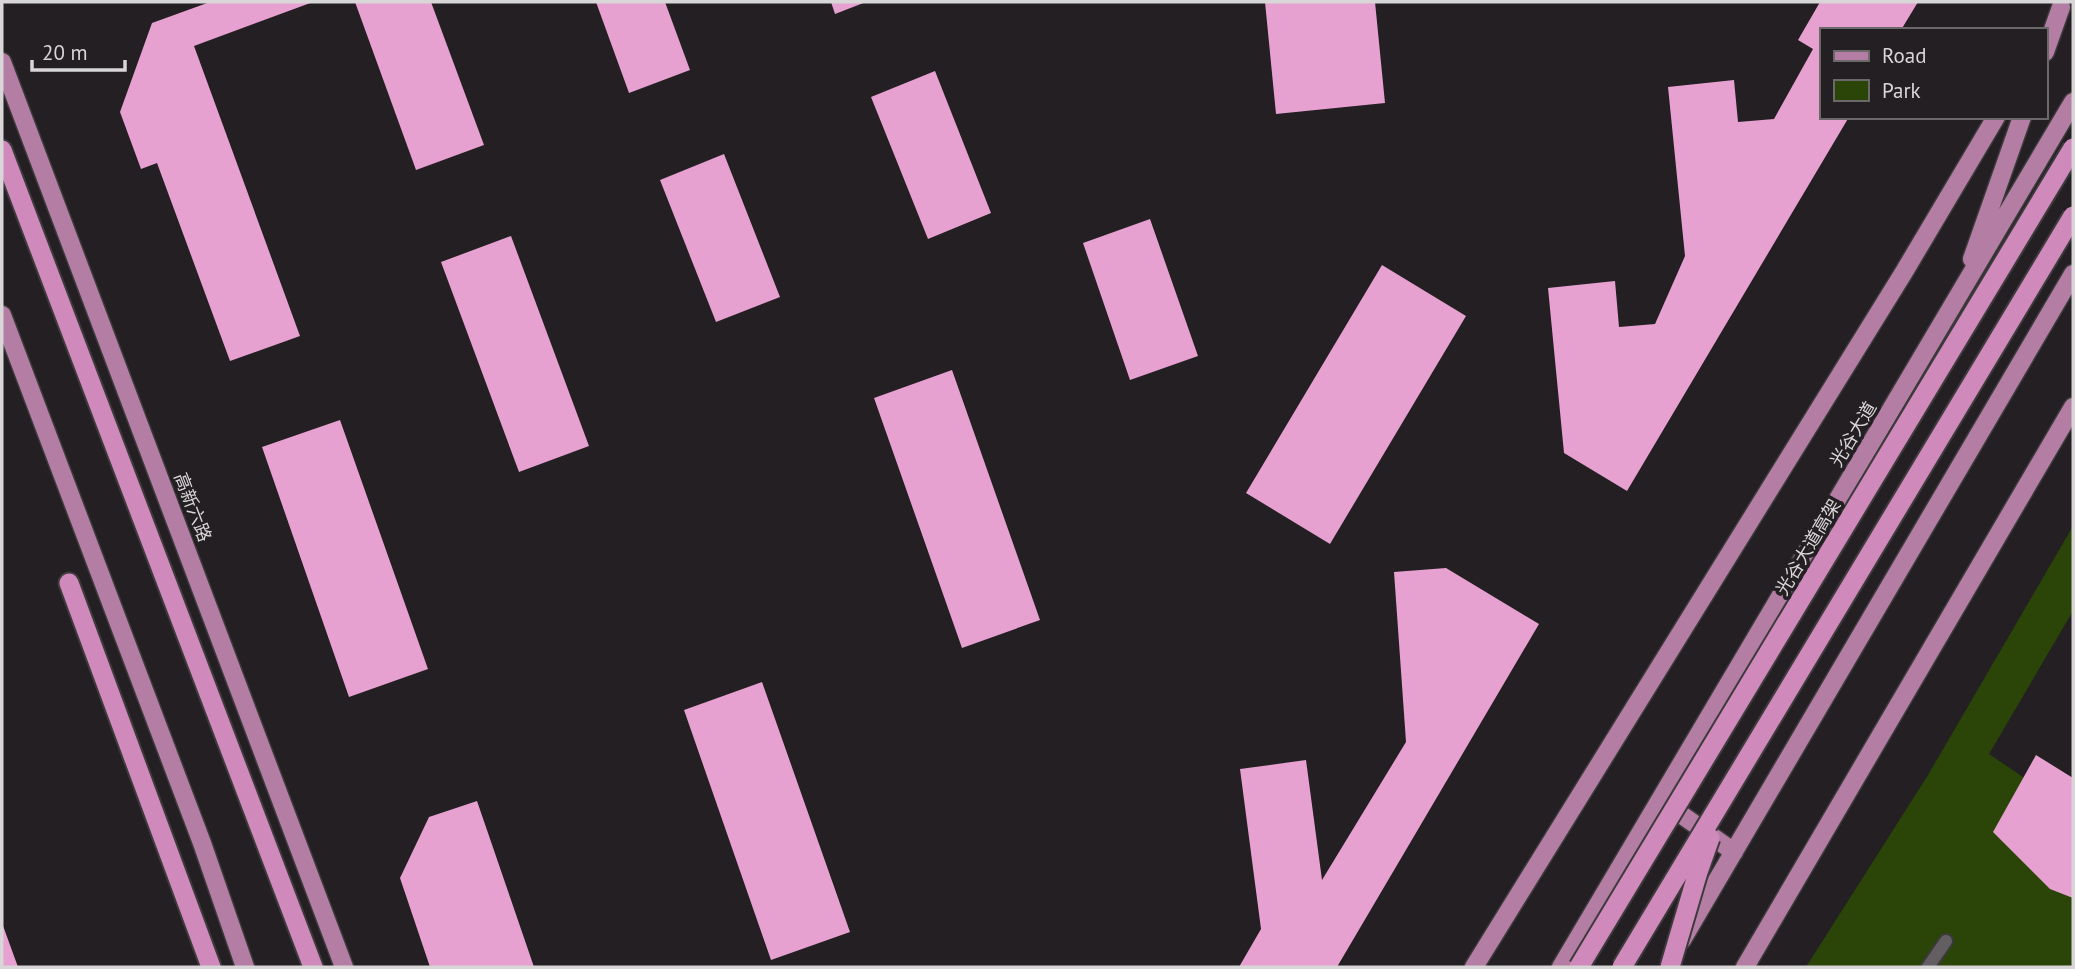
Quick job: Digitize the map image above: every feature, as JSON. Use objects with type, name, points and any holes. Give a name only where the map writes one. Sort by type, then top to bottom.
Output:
[{"type":"highway","name":"光谷大道高架","points":[[1579,967],[2073,148]]},
{"type":"highway","points":[[2,150],[313,967]]},
{"type":"highway","points":[[1622,967],[2073,216]]},
{"type":"highway","points":[[69,583],[211,967]]},
{"type":"highway","points":[[1668,967],[1726,794]]},
{"type":"highway","points":[[275,869],[327,967]]},
{"type":"main road","points":[[2047,31],[2063,4]]},
{"type":"main road","points":[[2047,47],[2063,4]]},
{"type":"main road","name":"高新六路","points":[[2,62],[344,967]]},
{"type":"main road","name":"光谷大道","points":[[1561,967],[2073,102]]},
{"type":"main road","points":[[1474,967],[1904,272],[1995,119]]},
{"type":"main road","points":[[1958,300],[2021,119]]},
{"type":"main road","points":[[1668,967],[2073,274]]},
{"type":"main road","points":[[2,315],[202,843],[245,967]]},
{"type":"main road","points":[[1745,967],[2073,407]]},
{"type":"main road","points":[[1659,799],[1734,852]]},
{"type":"lane","points":[[1928,967],[1946,941]]},
{"type":"green space","points":[[2073,526],[2073,611],[1989,754],[2039,788],[2073,827],[2073,967],[1806,967],[1928,775]]},
{"type":"building","points":[[210,2],[313,2],[194,46],[300,336],[230,361],[157,163],[141,169],[120,112],[152,23]]},
{"type":"building","points":[[355,2],[431,2],[484,145],[416,170]]},
{"type":"building","points":[[596,2],[665,2],[690,70],[629,93]]},
{"type":"building","points":[[831,2],[866,2],[835,14]]},
{"type":"building","points":[[1265,2],[1375,2],[1385,103],[1276,114]]},
{"type":"building","points":[[1820,2],[1918,2],[1902,28],[1820,28],[1820,119],[1848,119],[1627,491],[1564,453],[1548,288],[1615,281],[1619,327],[1655,324],[1685,256],[1668,87],[1734,80],[1738,122],[1774,119],[1813,49],[1798,40]]},
{"type":"building","points":[[935,71],[991,213],[928,239],[871,97]]},
{"type":"building","points":[[724,154],[780,297],[716,322],[660,180]]},
{"type":"building","points":[[1150,219],[1198,356],[1130,380],[1083,243]]},
{"type":"building","points":[[511,236],[589,446],[519,472],[441,262]]},
{"type":"building","points":[[1382,265],[1466,316],[1330,544],[1246,493]]},
{"type":"building","points":[[952,370],[1040,620],[962,648],[874,398]]},
{"type":"building","points":[[340,420],[428,669],[349,697],[262,447]]},
{"type":"building","points":[[1446,568],[1539,624],[1337,967],[1239,967],[1261,929],[1240,769],[1306,760],[1322,880],[1406,742],[1394,572]]},
{"type":"building","points":[[762,682],[850,932],[771,960],[684,710]]},
{"type":"building","points":[[2036,755],[2073,778],[2073,898],[2050,889],[1993,832]]},
{"type":"building","points":[[477,801],[534,967],[430,967],[400,878],[429,817]]},
{"type":"building","points":[[2,923],[18,967],[2,967]]}]
